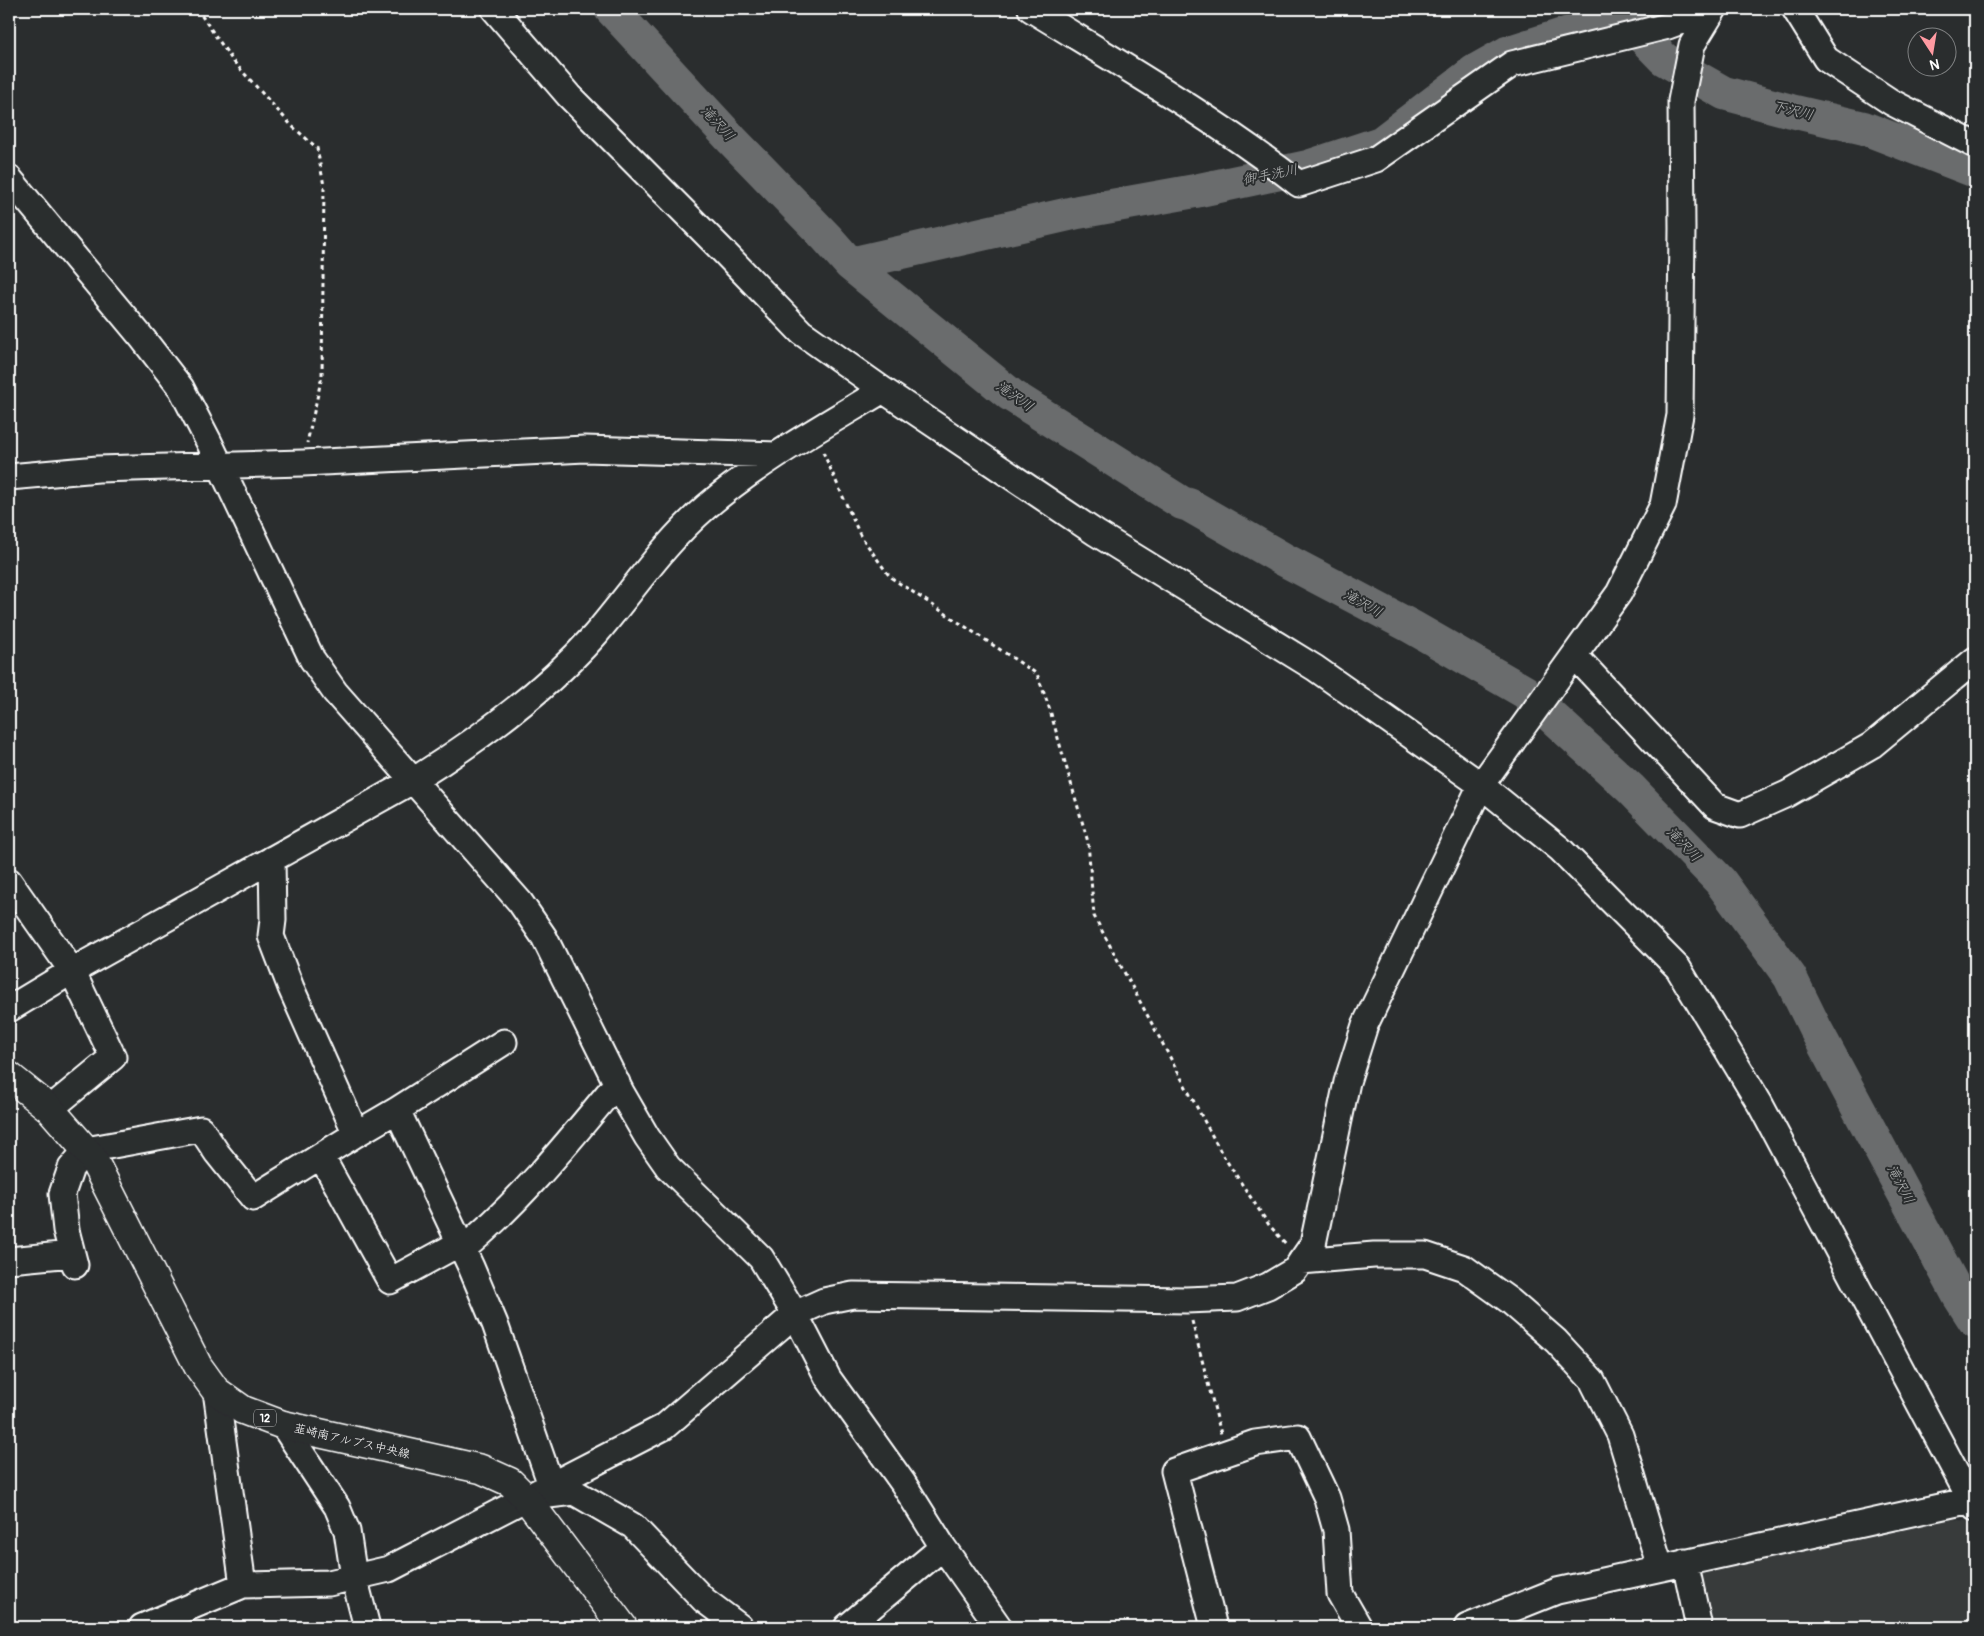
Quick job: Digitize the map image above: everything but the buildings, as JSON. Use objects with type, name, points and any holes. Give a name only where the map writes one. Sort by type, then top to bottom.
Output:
[{"type":"main road","name":"韮崎南アルプス中央線","points":[[9,1076],[50,1109],[92,1157],[198,1366],[216,1391],[243,1410],[283,1425],[481,1469],[510,1482],[526,1498],[623,1627]]},
{"type":"street","points":[[494,9],[569,96],[801,332],[883,390],[1096,533],[1315,668],[1481,785],[1560,849],[1678,968],[1760,1104],[1973,1504],[1660,1567],[1557,1591],[1467,1627]]},
{"type":"street","points":[[1031,9],[1159,88],[1258,153],[1299,184],[1376,159],[1512,64],[1668,26],[1714,9]]},
{"type":"street","points":[[142,1627],[243,1585],[329,1583],[389,1569],[664,1427],[795,1314],[824,1301],[853,1296],[1186,1300],[1237,1298],[1268,1286],[1294,1270],[1313,1244],[1347,1082],[1364,1024],[1481,785],[1619,594],[1663,505],[1680,415],[1681,101],[1692,45],[1714,9]]},
{"type":"street","points":[[1795,9],[1826,59],[1891,102],[1975,145]]},
{"type":"street","points":[[9,178],[143,339],[181,388],[220,465],[312,659],[336,692],[520,902],[544,937],[617,1083],[647,1137],[668,1167],[761,1258],[795,1314],[828,1378],[903,1483],[942,1547],[999,1627]]},
{"type":"street","points":[[9,1009],[72,971],[414,780],[457,753],[540,688],[593,636],[664,550],[705,508],[776,455],[883,390]]},
{"type":"street","points":[[9,477],[98,469],[303,463],[585,449],[776,455]]},
{"type":"street","points":[[1569,664],[1715,806],[1740,815],[1787,794],[1872,745],[1975,660]]},
{"type":"street","points":[[272,859],[273,920],[271,936],[290,988],[356,1134]]},
{"type":"street","points":[[9,881],[72,971],[113,1057],[50,1109]]},
{"type":"street","points":[[9,1260],[74,1260],[66,1230],[62,1194],[70,1168],[86,1150],[201,1129],[252,1198],[504,1042]]},
{"type":"street","points":[[321,1156],[390,1281],[461,1246],[482,1233],[546,1166],[617,1083]]},
{"type":"street","points":[[397,1110],[461,1246],[495,1324],[551,1484]]},
{"type":"street","points":[[1301,1261],[1374,1255],[1425,1255],[1464,1268],[1510,1301],[1556,1341],[1592,1380],[1620,1435],[1660,1567]]},
{"type":"street","points":[[216,1391],[243,1585]]},
{"type":"street","points":[[283,1425],[337,1507],[347,1531],[354,1577],[367,1627]]},
{"type":"street","points":[[1212,1627],[1213,1623],[1174,1471],[1255,1444],[1298,1437],[1327,1498],[1336,1530],[1340,1594],[1359,1627]]},
{"type":"street","points":[[526,1498],[574,1492],[633,1526],[704,1600],[740,1627]]},
{"type":"street","points":[[847,1627],[942,1547]]},
{"type":"street","points":[[1685,1562],[1699,1627]]},
{"type":"path","points":[[197,9],[233,62],[292,126],[317,148],[324,186],[322,376],[303,463]]},
{"type":"path","points":[[814,432],[838,490],[860,536],[890,577],[1036,674],[1049,707],[1088,842],[1094,916],[1222,1154],[1268,1224],[1301,1261]]},
{"type":"path","points":[[1186,1300],[1226,1454]]},
{"type":"shaded area","points":[[1943,1518],[1968,1521],[1975,1533],[1975,1627],[1708,1627],[1697,1572]]},
{"type":"waterway","name":"滝沢川","points":[[611,9],[850,264],[1011,395],[1182,503],[1189,505],[1283,559],[1412,627],[1525,692],[1631,789],[1720,881],[1790,977],[1815,1028],[1959,1296],[1975,1321]]},
{"type":"waterway","name":"御手洗川","points":[[1627,21],[1659,9]]},
{"type":"waterway","name":"御手洗川","points":[[850,264],[1078,212],[1195,191],[1308,167],[1381,143],[1475,71],[1507,53],[1591,26],[1627,21],[1664,59],[1724,93],[1864,128],[1975,171]]},
{"type":"water label","name":"下沢川","points":[[1793,110]]}]
